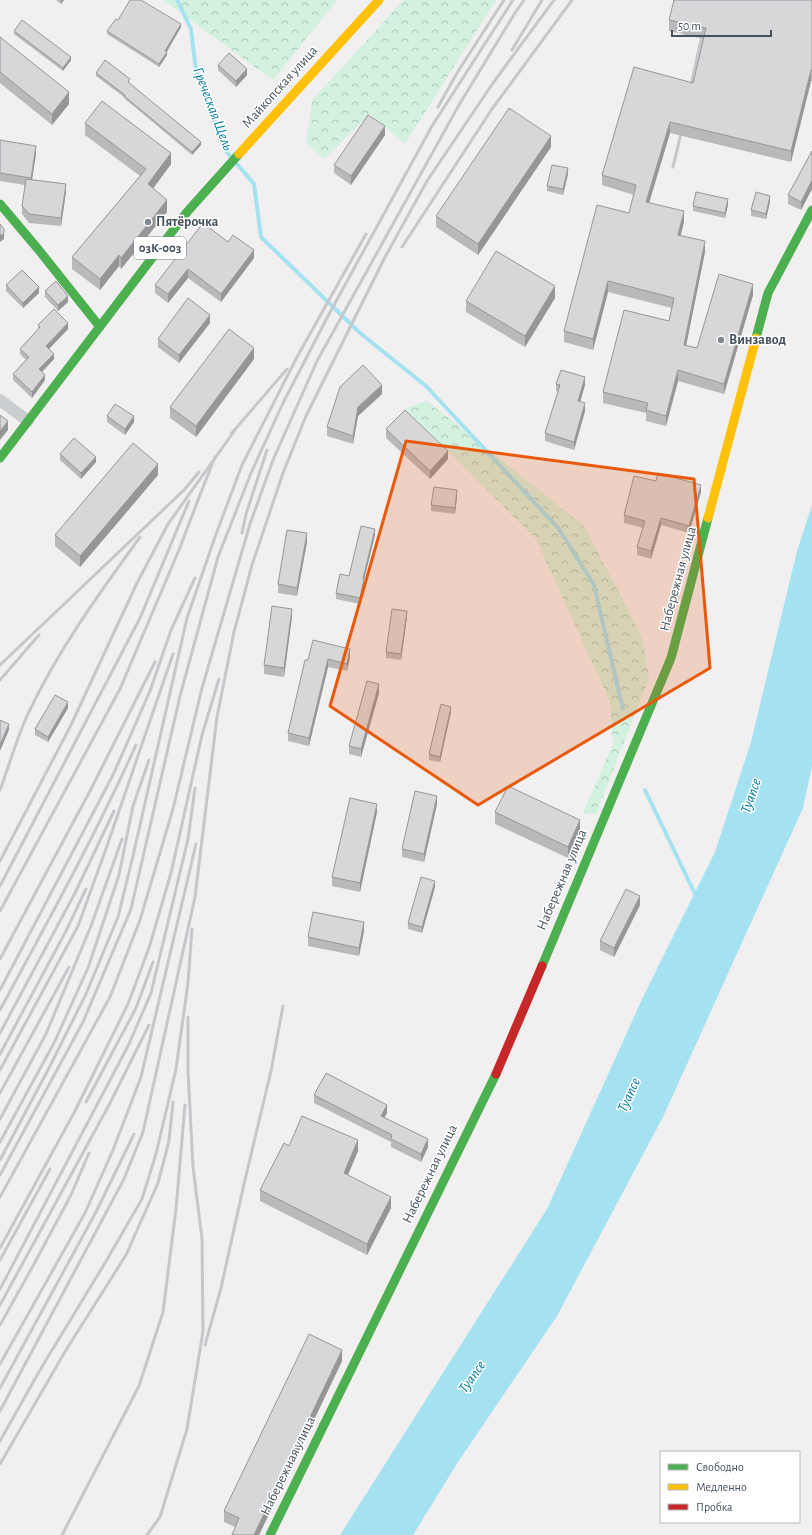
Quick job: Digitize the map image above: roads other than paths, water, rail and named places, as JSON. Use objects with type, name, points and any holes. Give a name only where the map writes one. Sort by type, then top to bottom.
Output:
[{"type":"street","name":"Майкопская улица","points":[[100,327],[187,212],[379,0]]},
{"type":"street","points":[[0,204],[27,234],[100,327]]},
{"type":"street","name":"Набережная улица","points":[[270,1535],[499,1067],[671,658],[768,293],[812,210]]},
{"type":"street","name":"03К-003","points":[[0,458],[100,327]]},
{"type":"street","points":[[0,400],[28,421]]},
{"type":"water","name":"Туапсе","points":[[812,505],[812,766],[803,808],[663,1117],[557,1316],[458,1462],[413,1535],[340,1535],[547,1209],[644,995],[715,852],[751,742],[797,551]]},
{"type":"waterway","name":"Греческая Щель","points":[[177,0],[191,29],[196,71],[225,150],[231,157]]},
{"type":"waterway","points":[[237,164],[254,184],[261,237],[360,333],[426,386],[559,529],[594,585],[623,709]]},
{"type":"waterway","points":[[645,790],[697,898]]},
{"type":"railway","points":[[438,107],[457,73],[504,0]]},
{"type":"railway","points":[[0,1175],[83,1022],[131,909],[180,696],[218,557],[251,473],[284,401],[328,316],[432,126],[513,0]]},
{"type":"railway","points":[[0,1197],[110,997],[140,920],[173,809],[202,688],[250,524],[273,460],[317,361],[459,105],[524,0]]},
{"type":"railway","points":[[512,50],[542,0]]},
{"type":"railway","points":[[0,1411],[124,1179],[143,1132],[195,897],[217,717],[234,632],[252,565],[283,473],[306,416],[384,259],[427,181],[493,83],[554,0]]},
{"type":"railway","points":[[402,247],[492,109],[572,0]]},
{"type":"railway","points":[[689,94],[704,27]]},
{"type":"railway","points":[[673,167],[683,125]]},
{"type":"railway","points":[[0,1160],[86,994],[118,917],[187,618],[242,465],[297,357],[366,234]]},
{"type":"railway","points":[[231,434],[287,369]]},
{"type":"railway","points":[[0,861],[71,725],[137,583],[168,524],[235,430]]},
{"type":"railway","points":[[242,533],[246,514],[267,450]]},
{"type":"railway","points":[[0,911],[120,689],[179,550],[215,457]]},
{"type":"railway","points":[[0,665],[184,490],[199,472]]},
{"type":"railway","points":[[0,886],[140,618],[189,501]]},
{"type":"railway","points":[[0,790],[26,718],[51,670],[78,625],[140,537]]},
{"type":"railway","points":[[0,990],[113,775],[150,691],[171,630],[195,578]]},
{"type":"railway","points":[[0,680],[39,635]]},
{"type":"railway","points":[[0,1070],[78,926],[173,654]]},
{"type":"railway","points":[[0,959],[90,791],[155,662]]},
{"type":"railway","points":[[0,1248],[75,1111],[128,1004],[149,948],[171,873],[202,735],[219,679]]},
{"type":"railway","points":[[0,1010],[87,846],[136,745]]},
{"type":"railway","points":[[0,1142],[54,1043],[88,968],[119,875],[133,806],[149,760]]},
{"type":"railway","points":[[0,1289],[129,1044],[151,993],[188,839],[195,788]]},
{"type":"railway","points":[[0,1033],[75,893],[114,811]]},
{"type":"railway","points":[[0,1119],[46,1034],[91,926],[122,839]]},
{"type":"railway","points":[[0,1364],[85,1213],[113,1150],[141,1077],[196,844]]},
{"type":"railway","points":[[0,1054],[66,931],[86,889]]},
{"type":"railway","points":[[0,1441],[40,1370],[142,1199],[156,1154],[176,1069],[188,983],[192,929]]},
{"type":"railway","points":[[86,1102],[136,1008],[153,962]]},
{"type":"railway","points":[[0,1093],[69,967]]},
{"type":"railway","points":[[205,1345],[221,1288],[271,1071],[283,1006]]},
{"type":"railway","points":[[147,1535],[160,1517],[187,1429],[203,1331],[202,1239],[193,1167],[188,1071],[188,1017]]},
{"type":"railway","points":[[0,1305],[109,1105],[149,1025]]},
{"type":"railway","points":[[0,1464],[66,1350],[126,1255],[158,1183],[169,1141],[173,1102]]},
{"type":"railway","points":[[62,1535],[139,1386],[163,1312],[176,1209],[185,1105]]},
{"type":"railway","points":[[0,1388],[96,1212],[134,1134]]},
{"type":"railway","points":[[0,1325],[71,1195],[89,1153]]},
{"type":"railway","points":[[0,1260],[50,1169]]},
{"type":"place","name":"Пятёрочка","points":[[148,222]]},
{"type":"place","name":"Винзавод","points":[[721,340]]}]
